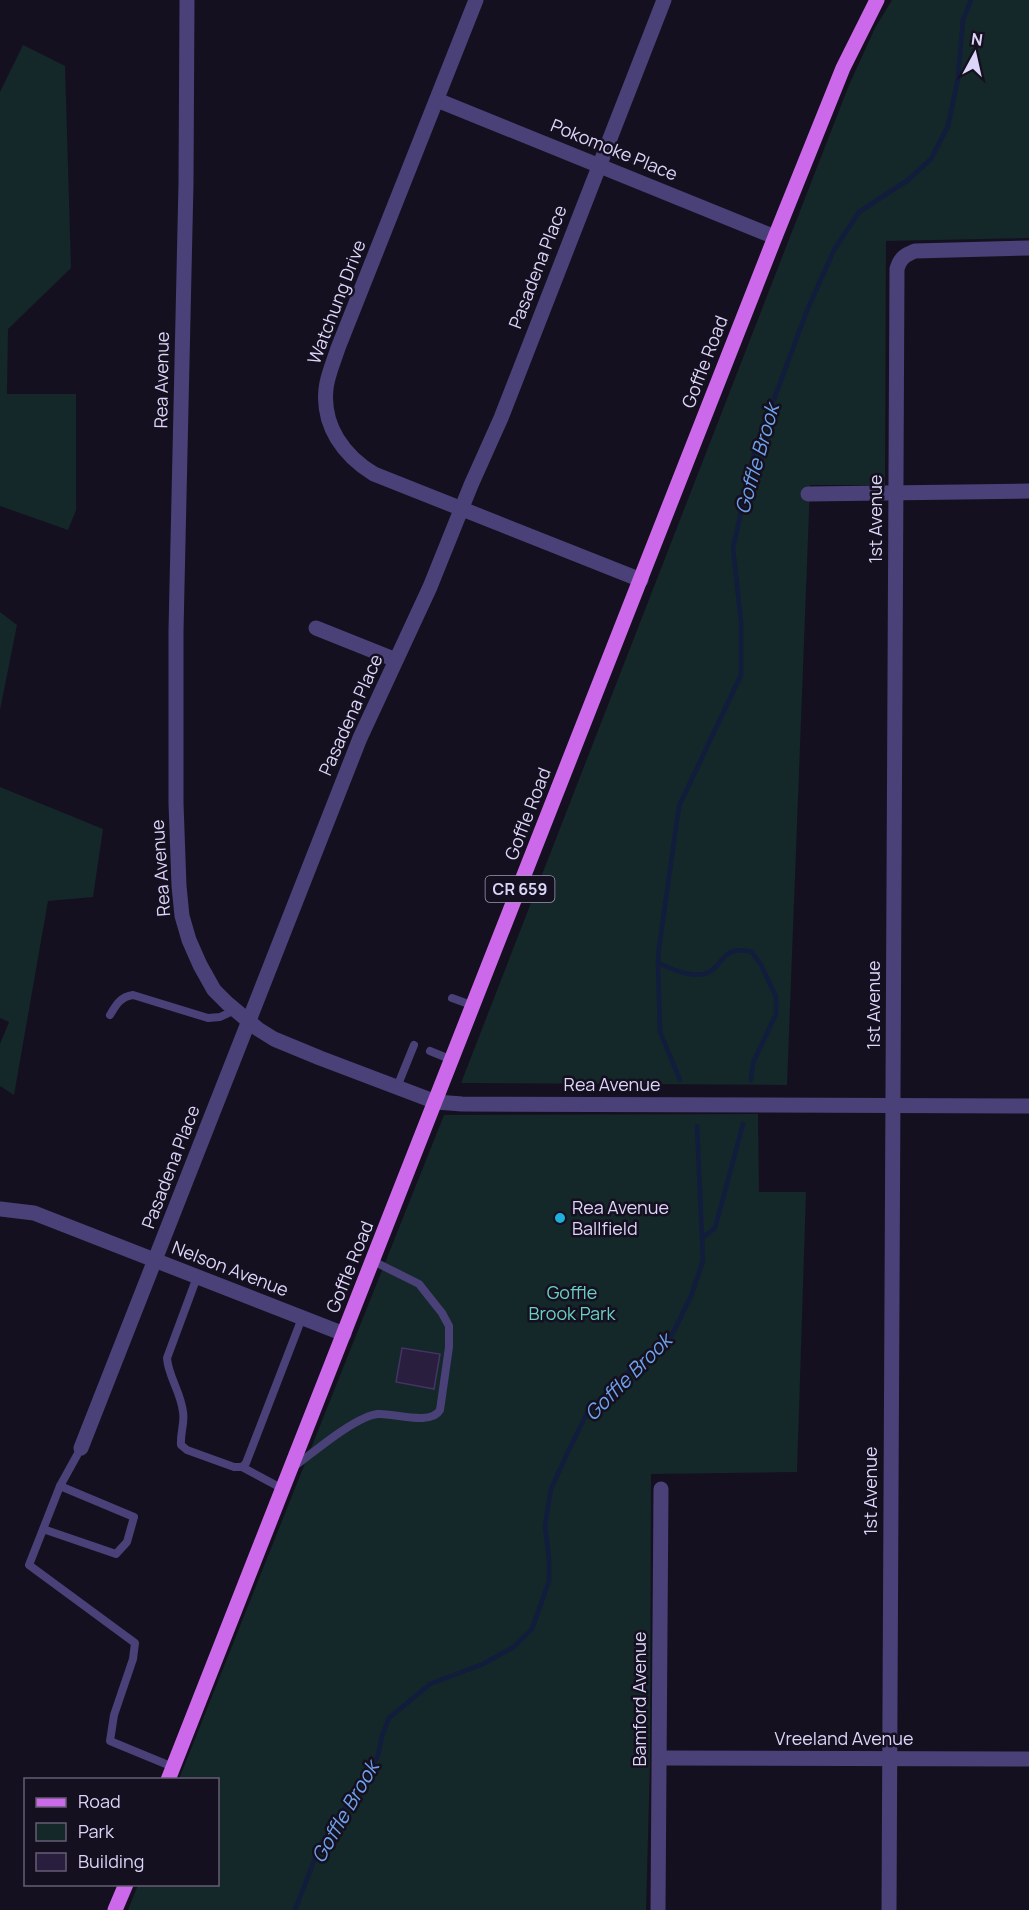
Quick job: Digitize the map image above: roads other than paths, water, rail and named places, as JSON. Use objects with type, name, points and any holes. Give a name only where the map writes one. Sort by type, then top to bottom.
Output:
[{"type":"main road","name":"Goffle Road","points":[[170,1773],[453,1060],[775,237],[843,68],[877,0]]},
{"type":"main road","points":[[115,1910],[125,1886]]},
{"type":"street","name":"Rea Avenue","points":[[188,0],[176,631],[176,803],[182,916],[189,940],[214,990],[248,1021],[274,1038],[436,1102],[1029,1107]]},
{"type":"street","name":"Watchung Drive","points":[[476,0],[338,348],[326,387],[328,416],[338,440],[351,458],[363,467],[393,482],[640,580]]},
{"type":"street","name":"Pasadena Place","points":[[81,1448],[360,738],[430,587],[501,418],[664,0]]},
{"type":"street","name":"Pokomoke Place","points":[[437,100],[775,237]]},
{"type":"street","name":"1st Avenue","points":[[889,1910],[897,269],[899,261],[906,255],[926,249],[1029,248]]},
{"type":"street","points":[[808,494],[1029,491]]},
{"type":"street","points":[[316,628],[396,660]]},
{"type":"street","name":"Nelson Avenue","points":[[0,1209],[34,1213],[344,1334]]},
{"type":"street","name":"Bamford Avenue","points":[[658,1910],[661,1489]]},
{"type":"street","name":"Vreeland Avenue","points":[[660,1758],[1029,1759]]},
{"type":"lane","points":[[110,1015],[119,1001],[126,996],[133,995],[208,1018],[220,1017],[235,1010]]},
{"type":"lane","points":[[452,998],[474,1006]]},
{"type":"lane","points":[[397,1088],[414,1045]]},
{"type":"lane","points":[[430,1051],[453,1060]]},
{"type":"lane","points":[[292,1468],[353,1424],[368,1417],[389,1414],[429,1418],[437,1415],[440,1410],[451,1332],[442,1313],[419,1284],[373,1261]]},
{"type":"lane","points":[[197,1277],[167,1358],[167,1368],[177,1386],[183,1412],[181,1445],[224,1464],[242,1467],[283,1489]]},
{"type":"lane","points":[[242,1467],[246,1463],[302,1318]]},
{"type":"lane","points":[[81,1448],[60,1486],[29,1565],[135,1642],[133,1659],[114,1715],[110,1741],[170,1773]]},
{"type":"lane","points":[[43,1529],[116,1554],[127,1542],[134,1517],[60,1486]]},
{"type":"waterway","name":"Goffle Brook","points":[[680,1080],[660,1032],[659,948],[679,806],[741,675],[741,622],[733,548],[755,450],[808,308],[834,250],[859,212],[908,180],[931,159],[948,126],[958,78],[963,20],[971,0]]},
{"type":"waterway","name":"Goffle Brook","points":[[658,963],[675,970],[698,975],[710,972],[723,958],[734,951],[752,952],[761,965],[776,997],[776,1014],[753,1063],[751,1080]]},
{"type":"waterway","name":"Goffle Brook","points":[[702,1238],[715,1228],[743,1124]]},
{"type":"waterway","name":"Goffle Brook","points":[[295,1910],[319,1848],[378,1756],[389,1718],[430,1684],[483,1664],[515,1646],[532,1629],[549,1581],[545,1525],[551,1489],[567,1454],[587,1413],[623,1376],[670,1339],[691,1296],[703,1261],[697,1126]]},
{"type":"place","name":"Rea Avenue Ballfield","points":[[560,1218]]},
{"type":"park label","name":"Goffle Brook Park","points":[[572,1303]]}]
